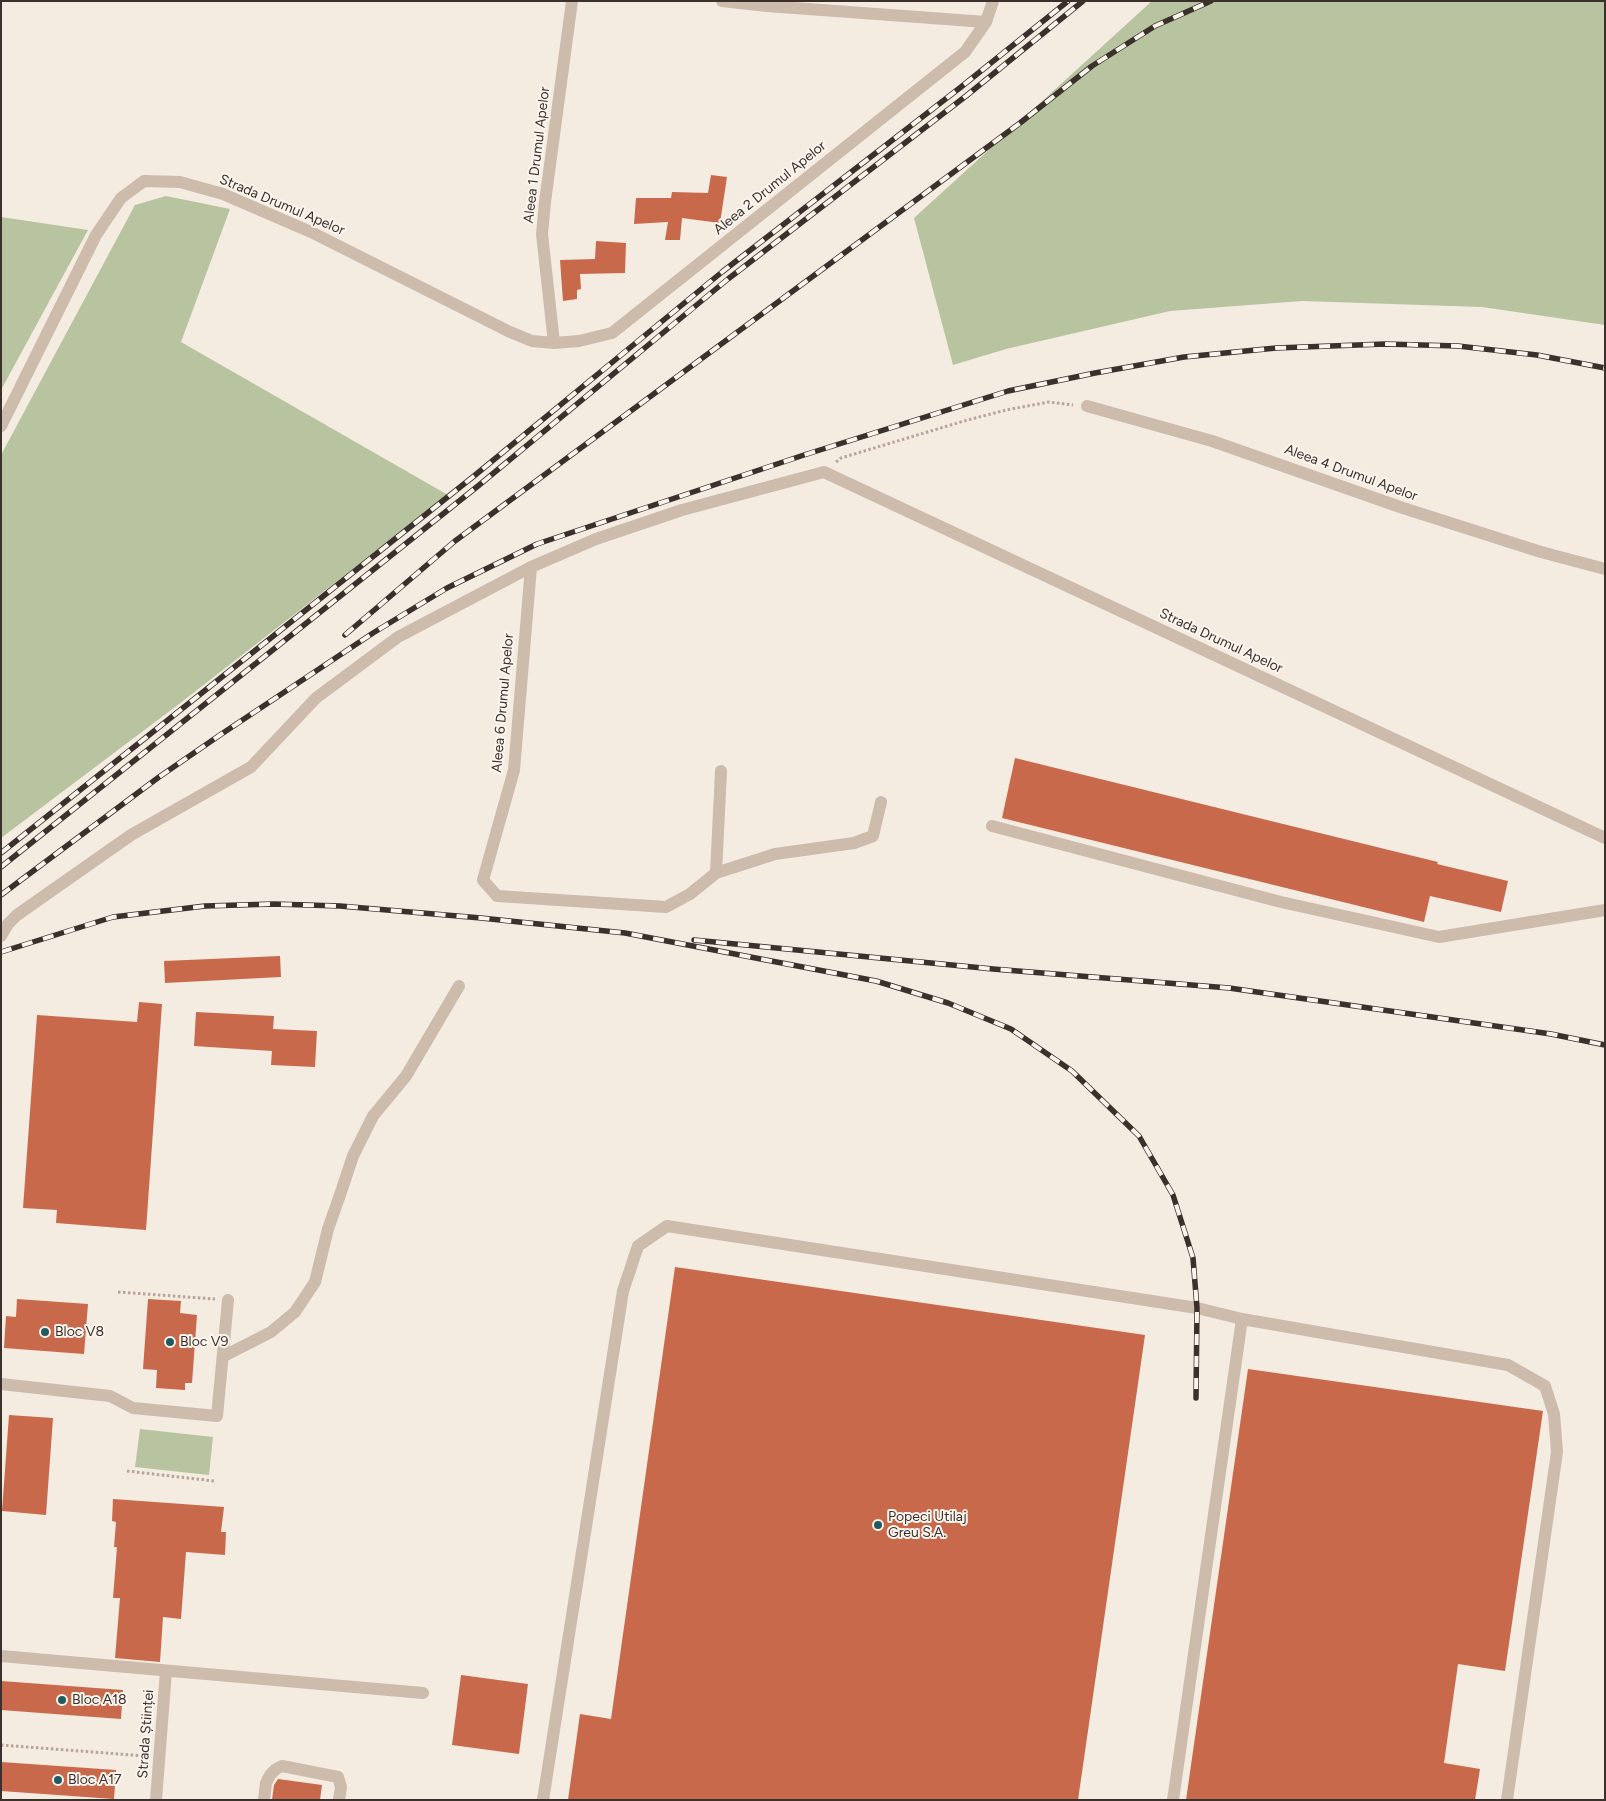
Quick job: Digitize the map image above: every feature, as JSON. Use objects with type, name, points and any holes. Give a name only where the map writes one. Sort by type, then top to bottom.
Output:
[{"type":"street","name":"Aleea 1 Drumul Apelor","points":[[554,343],[542,234],[572,1]]},
{"type":"street","points":[[722,1],[986,22]]},
{"type":"street","name":"Aleea 2 Drumul Apelor","points":[[554,343],[579,341],[612,333],[965,52],[986,22],[993,1]]},
{"type":"street","name":"Strada Drumul Apelor","points":[[1,426],[96,235],[121,198],[144,182],[180,182],[223,194],[311,232],[510,332],[532,341],[554,343]]},
{"type":"street","name":"Aleea 4 Drumul Apelor","points":[[1087,406],[1212,441],[1403,508],[1541,552],[1605,569]]},
{"type":"street","name":"Strada Drumul Apelor","points":[[824,472],[1605,838]]},
{"type":"street","points":[[1,936],[8,924],[17,915],[132,835],[251,767],[316,698],[398,637],[531,567],[596,539],[682,510],[824,472]]},
{"type":"street","name":"Aleea 6 Drumul Apelor","points":[[531,567],[514,770],[483,880],[497,896],[666,907],[690,894],[716,873],[775,854],[854,843],[873,836],[881,802]]},
{"type":"street","points":[[716,873],[721,772]]},
{"type":"street","points":[[992,826],[1280,902],[1439,937],[1605,910]]},
{"type":"street","points":[[224,1356],[271,1332],[295,1312],[315,1282],[328,1229],[353,1156],[373,1116],[406,1076],[459,986]]},
{"type":"street","points":[[543,1800],[623,1290],[638,1246],[667,1226],[1197,1308],[1242,1319],[1508,1364],[1546,1386],[1554,1414],[1557,1452],[1507,1800]]},
{"type":"street","points":[[1,1384],[110,1396],[133,1408],[217,1416],[228,1300]]},
{"type":"street","points":[[1173,1800],[1242,1319]]},
{"type":"street","points":[[1,1656],[423,1693]]},
{"type":"street","name":"Strada Științei","points":[[156,1800],[166,1671]]},
{"type":"street","points":[[264,1800],[266,1783],[270,1775],[282,1766],[338,1777],[341,1787],[340,1800]]},
{"type":"path","points":[[824,472],[841,458],[980,416],[1048,402],[1087,406]]},
{"type":"path","points":[[118,1292],[228,1300]]},
{"type":"path","points":[[128,1471],[214,1481]]},
{"type":"path","points":[[1,1745],[158,1758]]},
{"type":"green space","points":[[1152,1],[1605,1],[1605,325],[1482,307],[1302,301],[1170,311],[1006,349],[953,365],[914,218]]},
{"type":"green space","points":[[166,196],[230,209],[181,342],[448,495],[179,704],[1,838],[1,455],[135,205]]},
{"type":"green space","points":[[1,217],[88,230],[1,390]]},
{"type":"green space","points":[[140,1429],[213,1437],[209,1475],[135,1467]]},
{"type":"building","points":[[711,175],[727,177],[720,223],[682,218],[680,240],[665,240],[668,222],[634,224],[636,198],[671,198],[672,192],[708,193]]},
{"type":"building","points":[[596,241],[626,243],[625,273],[580,274],[581,289],[577,290],[577,299],[563,301],[560,260],[595,259]]},
{"type":"building","points":[[1015,758],[1508,881],[1501,912],[1430,896],[1424,922],[1002,818]]},
{"type":"building","points":[[280,956],[281,977],[165,983],[164,961]]},
{"type":"building","points":[[139,1002],[162,1004],[146,1230],[56,1223],[57,1210],[23,1208],[37,1015],[137,1022]]},
{"type":"building","points":[[196,1012],[274,1016],[273,1029],[317,1031],[315,1067],[271,1065],[272,1051],[194,1046]]},
{"type":"building","name":"Popeci Utilaj Greu S.A.","points":[[675,1267],[1145,1335],[1078,1800],[568,1800],[580,1714],[611,1719]]},
{"type":"building","name":"Bloc V8","points":[[17,1299],[88,1304],[84,1354],[4,1348],[6,1316],[16,1317]]},
{"type":"building","name":"Bloc V9","points":[[148,1299],[181,1301],[180,1313],[197,1315],[192,1383],[185,1383],[185,1390],[156,1388],[157,1370],[143,1369]]},
{"type":"building","points":[[1248,1369],[1543,1411],[1505,1671],[1458,1664],[1444,1763],[1480,1769],[1475,1800],[1186,1800]]},
{"type":"building","points":[[9,1415],[53,1418],[46,1515],[2,1511]]},
{"type":"building","points":[[113,1499],[224,1507],[221,1532],[226,1532],[225,1555],[186,1552],[181,1619],[163,1617],[160,1662],[115,1658],[120,1598],[113,1598],[117,1547],[114,1547],[116,1522],[112,1521]]},
{"type":"building","points":[[461,1675],[528,1684],[519,1754],[452,1745]]},
{"type":"building","name":"Bloc A18","points":[[1,1681],[123,1690],[121,1719],[1,1710]]},
{"type":"building","name":"Bloc A17","points":[[1,1762],[116,1770],[114,1799],[1,1791]]},
{"type":"building","points":[[278,1779],[322,1785],[320,1800],[272,1800],[274,1785]]},
{"type":"railway","points":[[1,853],[474,476],[722,272],[961,87],[1068,1]]},
{"type":"railway","points":[[1,867],[478,486],[728,279],[966,96],[1083,1]]},
{"type":"railway","points":[[345,635],[455,541],[1020,123],[1092,66],[1155,26],[1211,1]]},
{"type":"railway","points":[[1,895],[159,777],[220,735],[373,633],[447,588],[537,544],[804,455],[1008,391],[1184,357],[1276,348],[1385,344],[1458,346],[1537,355],[1605,368]]},
{"type":"railway","points":[[1,952],[113,917],[205,906],[274,904],[340,906],[625,933],[876,981],[948,1003],[1011,1029],[1072,1071],[1139,1136],[1173,1195],[1193,1258],[1197,1308],[1196,1398]]},
{"type":"railway","points":[[694,940],[993,969],[1229,988],[1551,1034],[1605,1045]]},
{"type":"place","name":"Bloc V8","points":[[45,1332]]},
{"type":"place","name":"Bloc V9","points":[[170,1342]]},
{"type":"place","name":"Popeci Utilaj Greu S.A.","points":[[878,1525]]},
{"type":"place","name":"Bloc A18","points":[[62,1700]]},
{"type":"place","name":"Bloc A17","points":[[58,1780]]}]
